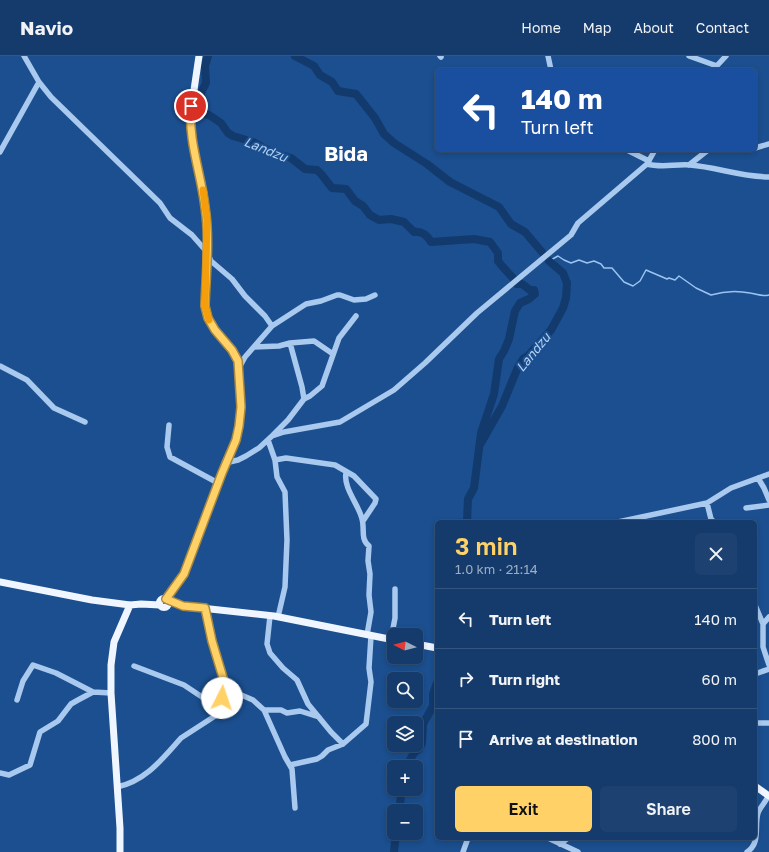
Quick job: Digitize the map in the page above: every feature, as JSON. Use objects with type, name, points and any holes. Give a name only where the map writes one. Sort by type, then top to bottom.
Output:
[{"type":"main road","points":[[164,602],[184,574],[218,482],[236,440],[241,407],[238,361],[232,350],[222,339],[208,318],[205,306],[207,220],[191,132],[192,96],[199,56]]},
{"type":"main road","points":[[0,582],[92,600],[130,605],[164,602],[176,608],[183,606],[278,617],[387,639]]},
{"type":"main road","points":[[120,852],[120,828],[111,693],[112,653],[114,642],[130,605]]},
{"type":"main road","points":[[423,645],[435,648]]},
{"type":"main road","points":[[757,787],[769,796]]},
{"type":"street","points":[[24,56],[39,82],[61,107],[160,203],[170,218],[192,235],[207,252],[211,261],[232,279],[272,326]]},
{"type":"street","points":[[548,56],[551,68]]},
{"type":"street","points":[[689,56],[715,68],[726,56]]},
{"type":"street","points":[[0,152],[39,82]]},
{"type":"street","points":[[757,147],[769,144]]},
{"type":"street","points":[[630,152],[648,163],[669,166],[689,165],[747,175],[769,177]]},
{"type":"street","points":[[270,438],[284,432],[340,422],[394,390],[478,313],[571,235],[578,223],[648,163],[654,152]]},
{"type":"street","points":[[689,165],[705,152]]},
{"type":"street","points":[[239,368],[245,356],[272,326],[306,304],[321,301],[336,295],[354,300],[366,299],[375,294]]},
{"type":"street","points":[[226,463],[246,456],[259,448],[288,420],[304,399],[322,386],[339,338],[356,316]]},
{"type":"street","points":[[254,347],[318,342],[333,354]]},
{"type":"street","points":[[290,343],[304,399]]},
{"type":"street","points":[[0,366],[27,380],[54,408],[85,422]]},
{"type":"street","points":[[169,425],[167,447],[170,457],[218,482]]},
{"type":"street","points":[[270,438],[277,477],[285,492],[287,540],[285,587],[278,617]]},
{"type":"street","points":[[275,460],[286,458],[329,464],[338,466],[346,473],[354,476],[376,499],[363,521]]},
{"type":"street","points":[[290,765],[317,759],[328,750],[343,744],[362,728],[367,718],[371,682],[369,668],[371,612],[369,595],[369,546],[364,541],[363,521],[346,481],[346,473]]},
{"type":"street","points":[[627,520],[707,503],[731,488],[769,474]]},
{"type":"street","points":[[758,478],[769,500]]},
{"type":"street","points":[[707,503],[712,520]]},
{"type":"street","points":[[746,508],[769,505]]},
{"type":"street","points":[[394,628],[395,589]]},
{"type":"street","points":[[117,787],[128,785],[145,774],[174,748],[181,738],[215,716],[220,709],[225,688],[224,677],[212,641],[205,608]]},
{"type":"street","points":[[757,609],[763,624],[763,647],[769,665]]},
{"type":"street","points":[[270,616],[267,644],[270,653],[283,668],[297,680],[308,704],[343,744]]},
{"type":"street","points":[[763,624],[769,617]]},
{"type":"street","points":[[17,700],[22,682],[33,665],[56,673],[93,692],[111,693]]},
{"type":"street","points":[[134,666],[184,685],[220,709]]},
{"type":"street","points":[[757,673],[769,669]]},
{"type":"street","points":[[225,688],[253,700],[260,704],[264,710],[290,765],[295,808]]},
{"type":"street","points":[[0,774],[9,775],[30,765],[40,732],[58,722],[71,704],[93,692]]},
{"type":"street","points":[[264,710],[281,710],[287,713],[300,711],[319,718]]},
{"type":"street","points":[[757,723],[769,723]]},
{"type":"street","points":[[757,812],[769,796]]},
{"type":"street","points":[[463,852],[467,840]]},
{"type":"street","points":[[552,840],[578,852]]},
{"type":"street","points":[[560,844],[565,840]]},
{"type":"street","points":[[747,852],[751,849],[755,840]]},
{"type":"waterway","name":"Landzu","points":[[208,56],[205,66],[206,83],[201,93],[200,113],[209,115],[221,123],[228,133],[233,136],[253,142],[273,153],[291,158],[305,169],[317,170],[332,188],[346,189],[355,201],[363,206],[370,215],[379,220],[391,219],[404,222],[414,232],[424,234],[431,242],[474,239],[490,242],[498,253],[498,261],[513,278]]},
{"type":"waterway","name":"Landzu","points":[[295,56],[314,66],[320,75],[332,82],[338,91],[356,94],[375,118],[384,134],[394,143],[427,164],[450,182],[499,207],[511,224],[525,232],[542,252]]},
{"type":"waterway","points":[[549,261],[558,256],[571,263],[579,260],[587,263],[594,261],[601,264],[604,268],[612,268],[624,282],[633,286],[640,281],[646,270],[667,279],[669,278],[675,280],[679,276],[696,288],[711,295],[734,291],[762,296],[769,295]]},
{"type":"waterway","name":"Landzu","points":[[481,443],[502,406],[518,367],[523,359],[528,356],[551,330],[563,308],[566,298],[567,283],[563,273],[549,261]]},
{"type":"waterway","name":"Landzu","points":[[467,520],[468,499],[474,488],[481,433],[494,394],[499,359],[509,339],[515,311],[520,303],[529,299],[535,294],[534,290],[530,290],[522,284],[517,284]]},
{"type":"waterway","name":"Landzu","points":[[410,760],[422,743],[423,724],[433,706],[433,694],[435,688]]},
{"type":"waterway","name":"Landzu","points":[[400,804],[401,796]]},
{"type":"waterway","name":"Landzu","points":[[394,852],[395,840]]},
{"type":"slow traffic","points":[[203,190],[207,220],[205,306],[209,320]]},
{"type":"district","name":"Bida","points":[[346,153]]},
{"type":"route","points":[[191,106],[190,117],[192,143],[204,192],[207,220],[205,306],[208,318],[215,330],[232,350],[238,361],[241,407],[236,440],[202,528],[184,574],[166,599],[183,606],[205,608],[212,641],[224,681],[225,688],[222,698]]}]
